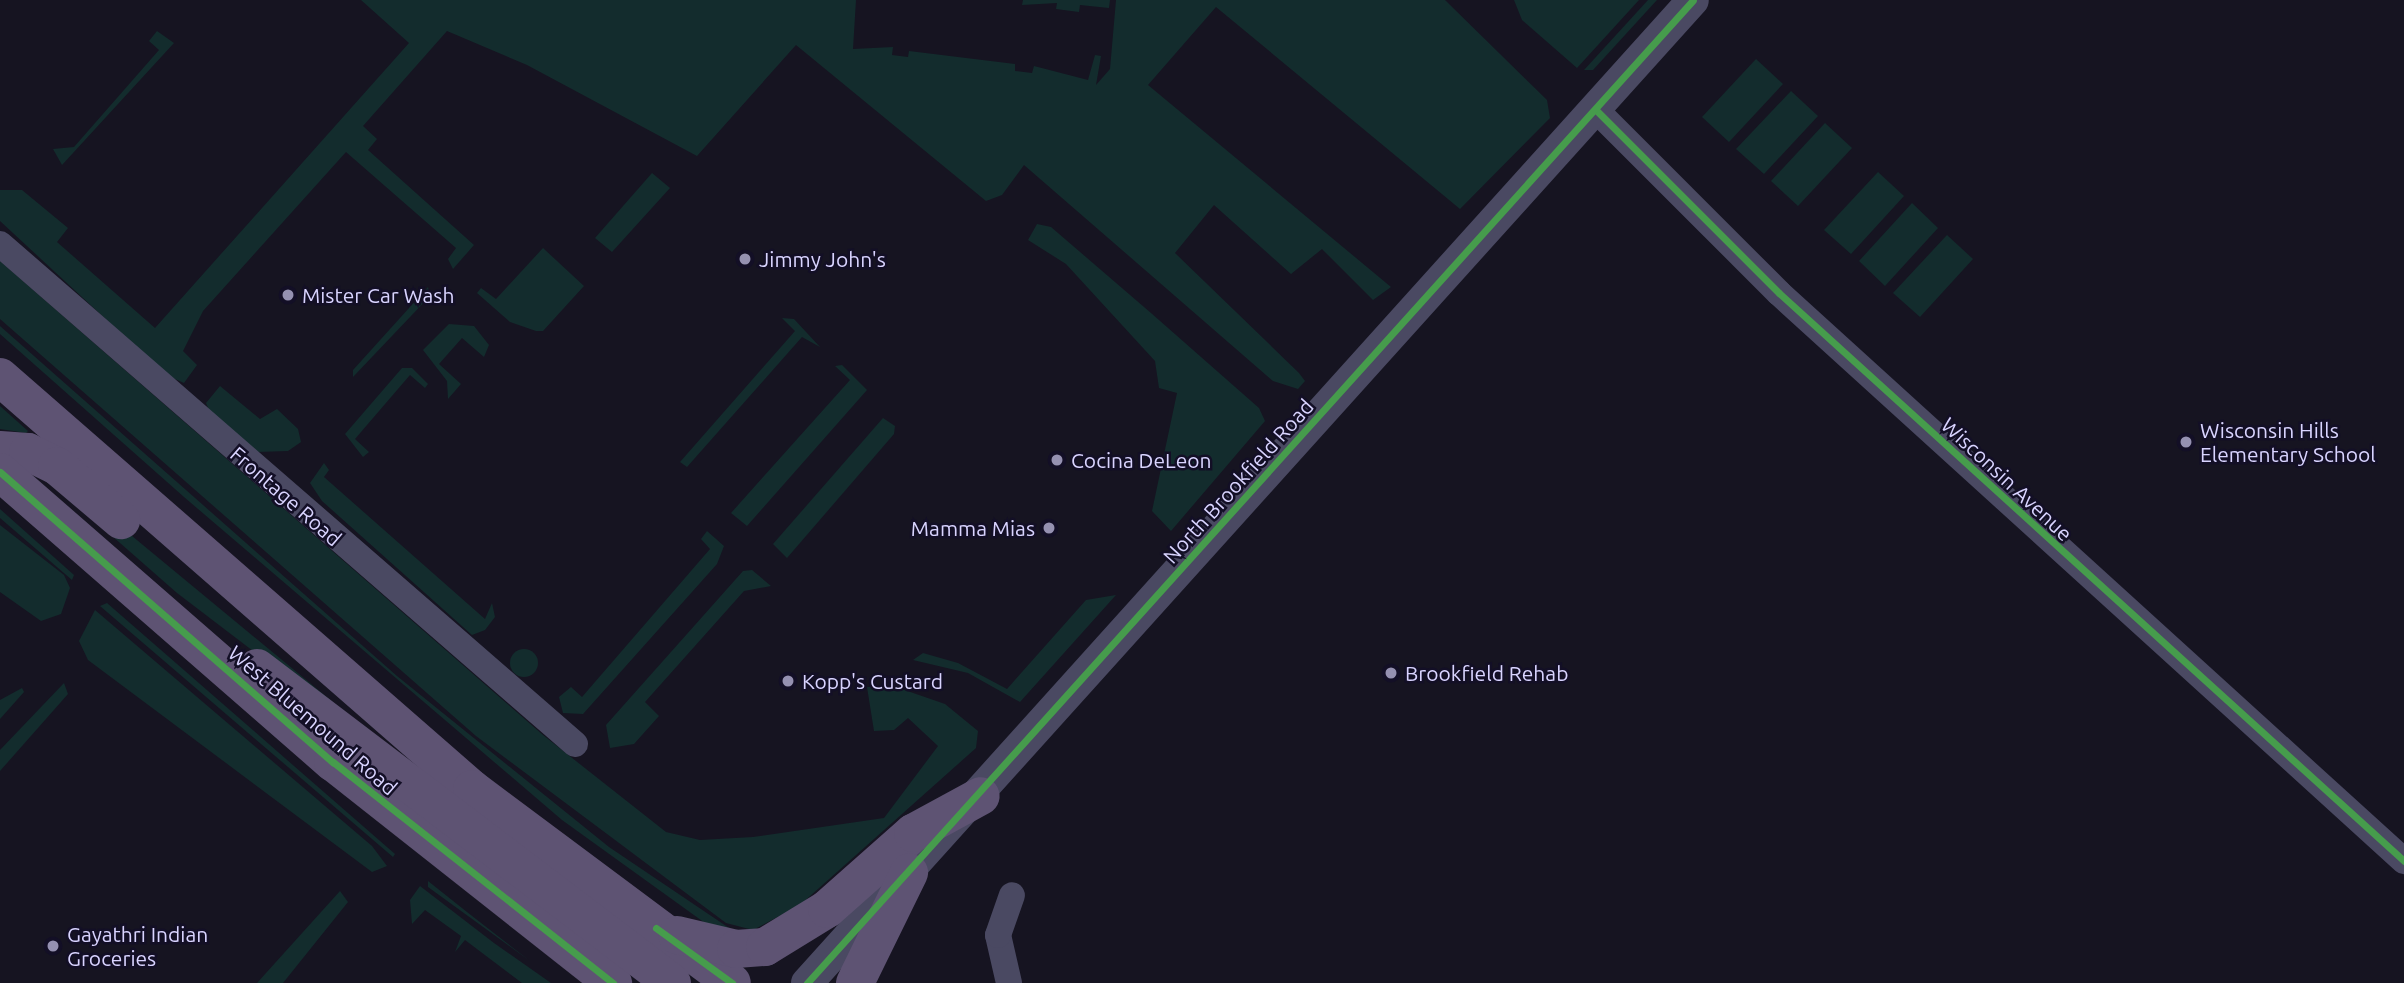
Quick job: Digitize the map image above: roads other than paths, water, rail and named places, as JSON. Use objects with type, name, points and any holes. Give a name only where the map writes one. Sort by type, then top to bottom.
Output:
[{"type":"main road","points":[[0,377],[341,678],[472,789],[732,983]]},
{"type":"main road","points":[[0,450],[28,452],[57,466],[196,586],[341,678]]},
{"type":"main road","name":"West Bluemound Road","points":[[0,472],[434,845],[613,983]]},
{"type":"main road","points":[[156,607],[286,686],[672,983]]},
{"type":"main road","points":[[656,928],[700,942],[765,947],[827,909],[913,833],[981,796]]},
{"type":"main road","points":[[855,983],[909,873]]},
{"type":"street","name":"North Brookfield Road","points":[[807,983],[981,796],[1597,111],[1693,0]]},
{"type":"street","name":"Wisconsin Avenue","points":[[1597,111],[1779,293],[2404,861]]},
{"type":"street","name":"Frontage Road","points":[[0,244],[575,744]]},
{"type":"street","points":[[1009,983],[998,935],[1012,895]]},
{"type":"place","name":"Jimmy John's","points":[[745,259]]},
{"type":"place","name":"Mister Car Wash","points":[[288,295]]},
{"type":"place","name":"Wisconsin Hills Elementary School","points":[[2186,442]]},
{"type":"place","name":"Cocina DeLeon","points":[[1057,460]]},
{"type":"place","name":"Mamma Mias","points":[[1049,528]]},
{"type":"place","name":"Brookfield Rehab","points":[[1391,673]]},
{"type":"place","name":"Kopp's Custard","points":[[788,681]]},
{"type":"place","name":"Gayathri Indian Groceries","points":[[53,946]]}]
